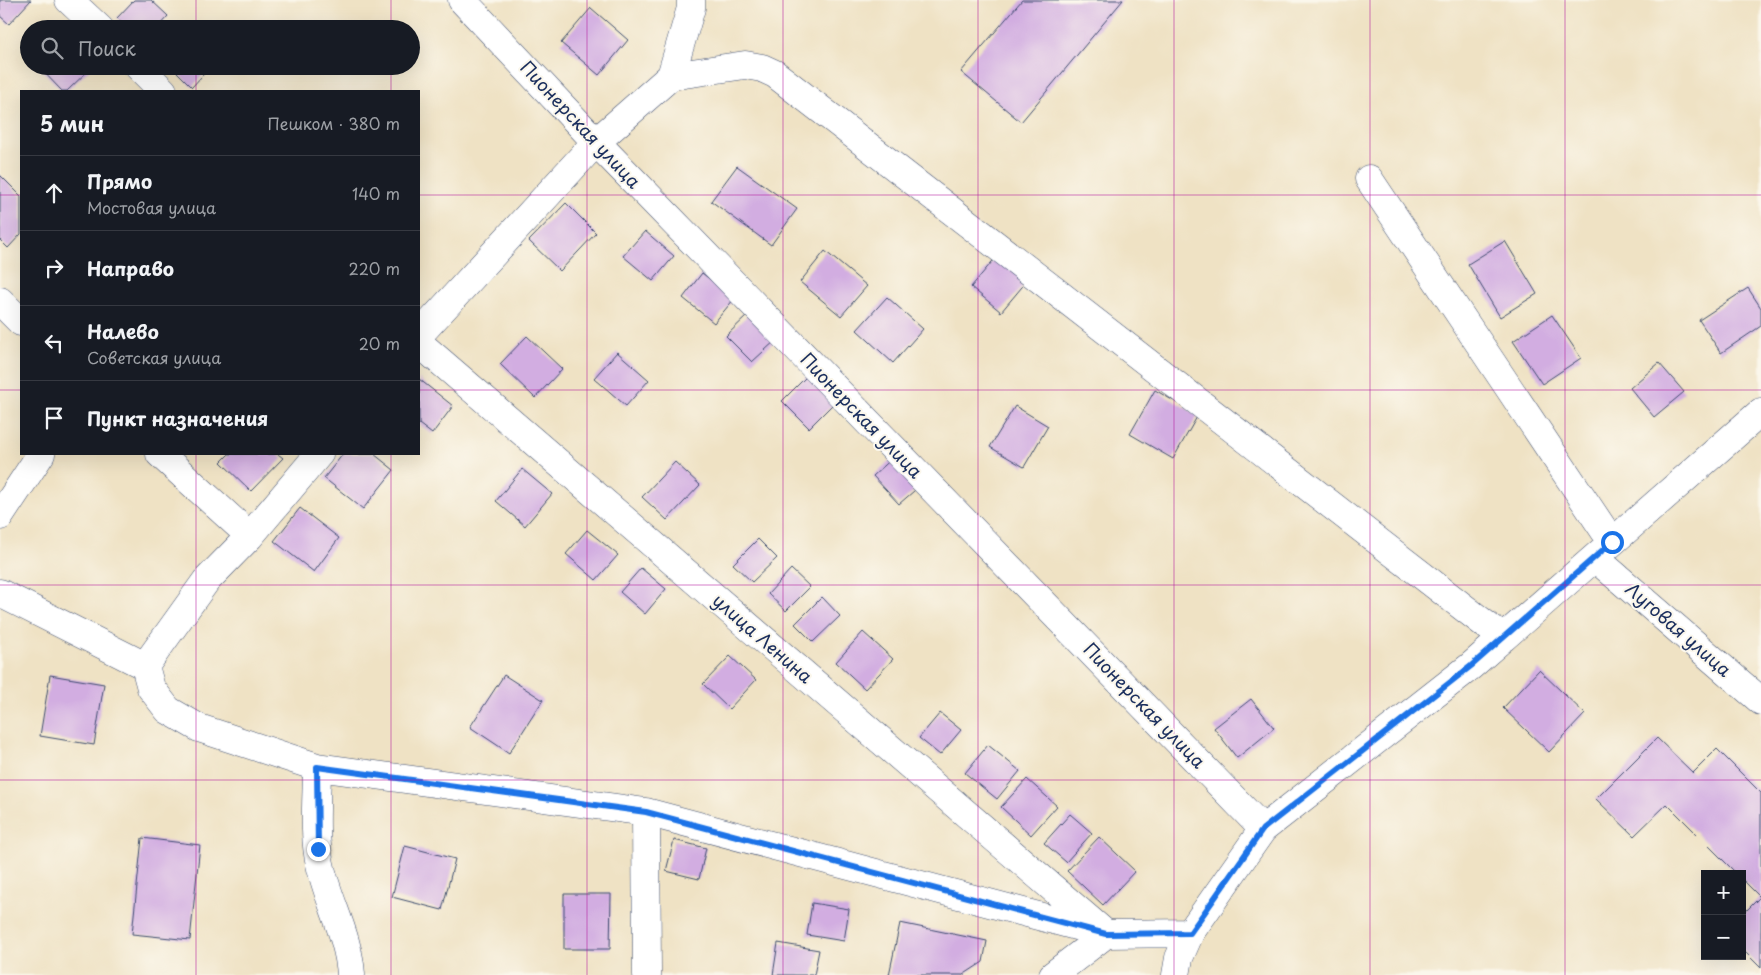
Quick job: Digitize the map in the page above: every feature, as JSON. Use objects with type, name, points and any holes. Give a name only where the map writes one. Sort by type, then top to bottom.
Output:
[{"type":"street","points":[[69,0],[90,20]]},
{"type":"street","name":"Пионерская улица","points":[[462,0],[596,142],[1263,829]]},
{"type":"street","points":[[672,76],[691,8],[691,0]]},
{"type":"street","points":[[420,334],[596,142],[672,76],[745,65],[762,68],[775,74],[1503,638]]},
{"type":"street","points":[[147,75],[162,90]]},
{"type":"street","name":"Луговая улица","points":[[1369,179],[1603,550],[1761,701]]},
{"type":"street","points":[[0,301],[20,321]]},
{"type":"street","name":"улица Ленина","points":[[420,344],[1106,934]]},
{"type":"street","points":[[1176,975],[1179,958],[1190,933],[1263,829],[1471,666],[1761,412]]},
{"type":"street","points":[[0,516],[40,455]]},
{"type":"street","points":[[161,455],[250,536]]},
{"type":"street","points":[[145,666],[206,581],[250,536],[318,455]]},
{"type":"street","points":[[0,593],[145,666],[152,688],[168,710],[199,728],[317,767],[646,812],[1106,934],[1190,933]]},
{"type":"street","points":[[317,767],[318,849],[320,864],[337,915],[350,965],[350,975]]},
{"type":"street","points":[[646,812],[647,975]]},
{"type":"street","points":[[1053,975],[1106,934]]},
{"type":"building","points":[[0,0],[31,0],[9,24],[0,16]]},
{"type":"building","points":[[134,0],[151,0],[168,16],[164,20],[119,20],[117,18]]},
{"type":"building","points":[[1022,0],[1123,0],[1021,122],[961,72]]},
{"type":"building","points":[[591,8],[628,40],[599,75],[561,43]]},
{"type":"building","points":[[47,75],[84,75],[68,90],[61,90]]},
{"type":"building","points":[[180,75],[203,75],[192,87]]},
{"type":"building","points":[[737,166],[797,209],[771,245],[711,201]]},
{"type":"building","points":[[0,175],[20,195],[20,235],[8,248],[0,240]]},
{"type":"building","points":[[566,203],[596,233],[560,271],[529,241]]},
{"type":"building","points":[[645,231],[674,256],[653,281],[623,256]]},
{"type":"building","points":[[1505,241],[1537,294],[1500,317],[1468,264]]},
{"type":"building","points":[[1002,250],[1032,275],[1001,312],[971,287]]},
{"type":"building","points":[[825,251],[867,286],[841,316],[800,282]]},
{"type":"building","points":[[702,273],[734,299],[714,323],[683,298]]},
{"type":"building","points":[[1748,288],[1761,308],[1761,326],[1721,353],[1699,320]]},
{"type":"building","points":[[887,297],[923,329],[893,363],[857,330]]},
{"type":"building","points":[[750,313],[776,340],[752,362],[726,336]]},
{"type":"building","points":[[1552,315],[1581,358],[1542,384],[1513,341]]},
{"type":"building","points":[[527,336],[562,369],[535,398],[500,364]]},
{"type":"building","points":[[617,352],[649,380],[626,406],[594,378]]},
{"type":"building","points":[[1659,363],[1684,392],[1654,417],[1630,388]]},
{"type":"building","points":[[807,376],[834,403],[809,428],[782,401]]},
{"type":"building","points":[[420,380],[453,406],[432,434],[420,425]]},
{"type":"building","points":[[1155,390],[1198,415],[1173,459],[1130,434]]},
{"type":"building","points":[[1015,406],[1048,426],[1024,467],[990,447]]},
{"type":"building","points":[[228,455],[279,455],[283,458],[251,491],[221,462]]},
{"type":"building","points":[[342,455],[375,455],[394,470],[363,509],[324,478]]},
{"type":"building","points":[[896,455],[922,484],[899,504],[873,476]]},
{"type":"building","points":[[675,462],[700,485],[667,520],[642,497]]},
{"type":"building","points":[[522,469],[552,494],[525,526],[496,501]]},
{"type":"building","points":[[300,508],[339,538],[314,572],[274,541]]},
{"type":"building","points":[[587,530],[618,555],[596,580],[566,554]]},
{"type":"building","points":[[758,539],[777,558],[752,582],[733,564]]},
{"type":"building","points":[[641,568],[666,589],[645,614],[620,592]]},
{"type":"building","points":[[791,569],[810,587],[786,611],[768,594]]},
{"type":"building","points":[[822,597],[840,616],[813,642],[795,624]]},
{"type":"building","points":[[863,632],[893,659],[865,689],[836,662]]},
{"type":"building","points":[[730,656],[756,680],[729,709],[703,684]]},
{"type":"building","points":[[1539,670],[1585,714],[1549,752],[1503,708]]},
{"type":"building","points":[[50,675],[104,684],[94,745],[40,736]]},
{"type":"building","points":[[504,675],[543,700],[509,753],[470,727]]},
{"type":"building","points":[[1251,699],[1274,728],[1237,758],[1214,728]]},
{"type":"building","points":[[940,713],[961,730],[940,755],[919,738]]},
{"type":"building","points":[[1657,738],[1693,773],[1717,749],[1761,793],[1761,968],[1746,953],[1746,911],[1760,897],[1746,883],[1746,870],[1733,870],[1667,804],[1634,836],[1596,799]]},
{"type":"building","points":[[988,745],[1020,771],[997,799],[965,773]]},
{"type":"building","points":[[1027,779],[1057,806],[1031,835],[1001,807]]},
{"type":"building","points":[[1070,814],[1092,833],[1066,862],[1044,843]]},
{"type":"building","points":[[1099,837],[1135,871],[1103,905],[1067,871]]},
{"type":"building","points":[[142,838],[200,845],[190,940],[132,934]]},
{"type":"building","points":[[674,840],[706,848],[699,879],[666,871]]},
{"type":"building","points":[[405,846],[455,859],[442,910],[392,897]]},
{"type":"building","points":[[564,894],[611,894],[610,949],[564,949]]},
{"type":"building","points":[[812,903],[849,909],[844,941],[807,935]]},
{"type":"building","points":[[900,923],[987,941],[983,962],[963,975],[889,975]]},
{"type":"building","points":[[778,943],[819,950],[814,975],[773,975]]},
{"type":"route","points":[[318,849],[317,767],[646,812],[1106,934],[1190,933],[1263,829],[1471,666],[1612,542]]}]
